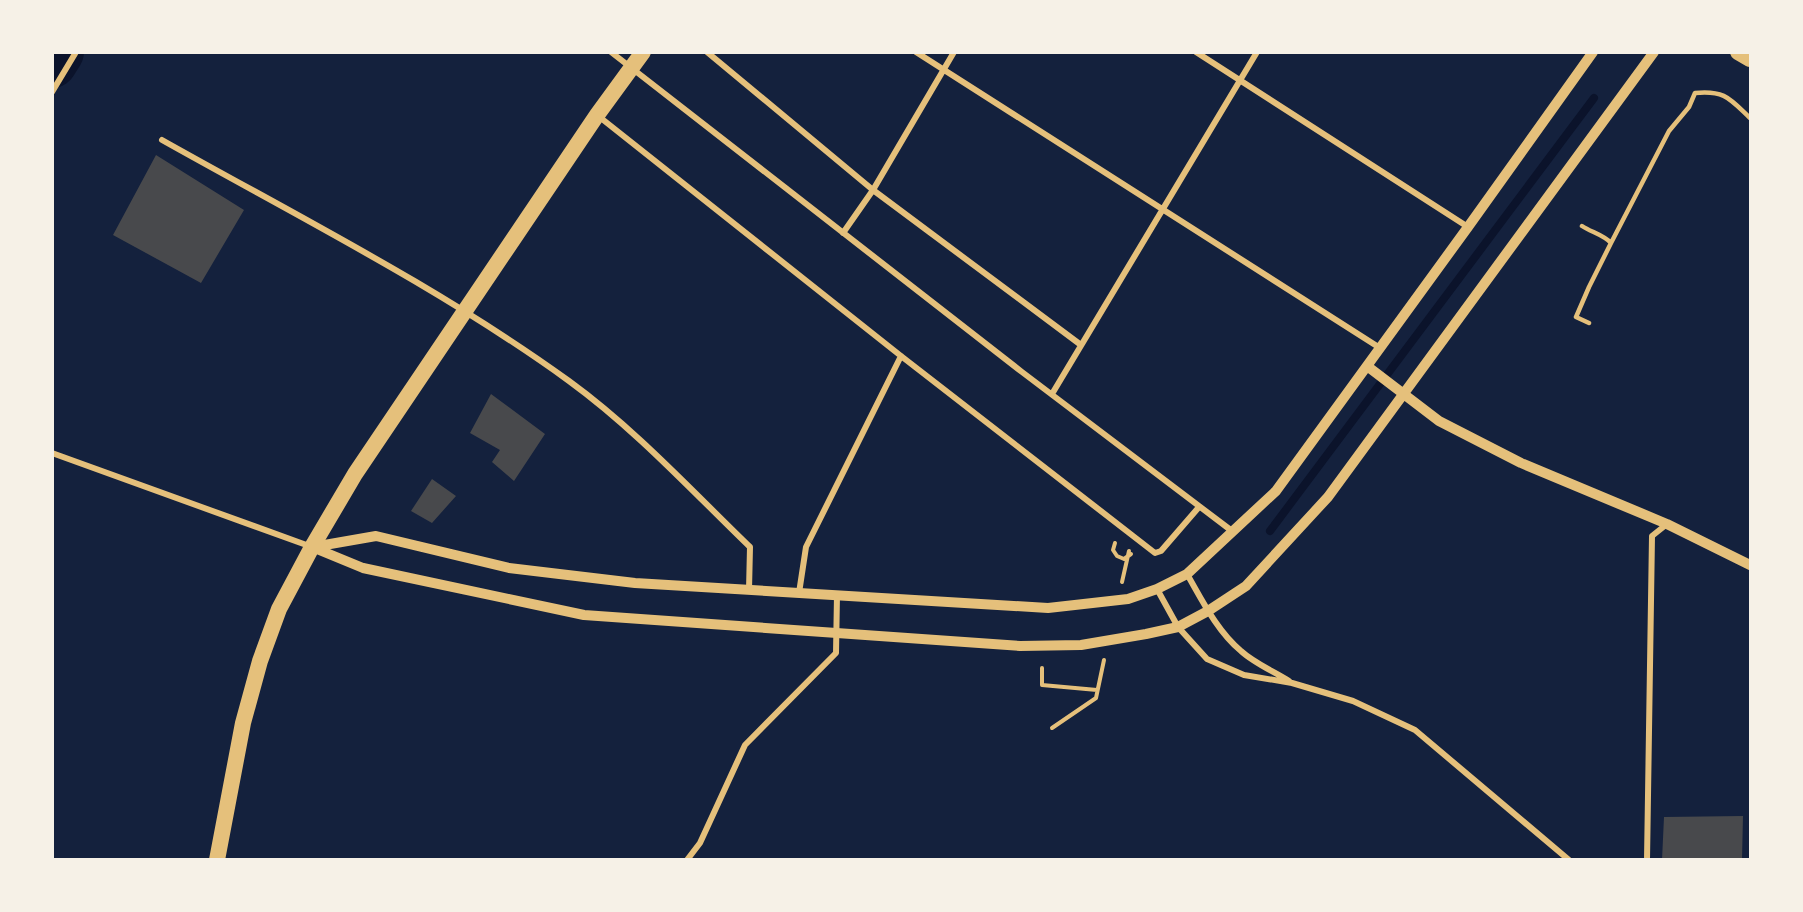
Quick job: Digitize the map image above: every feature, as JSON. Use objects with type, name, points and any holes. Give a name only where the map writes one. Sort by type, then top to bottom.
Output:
[{"type":"highway","points":[[217,860],[243,723],[260,661],[279,609],[355,474],[597,115],[643,52]]},
{"type":"highway","points":[[1738,52],[1750,59]]},
{"type":"street","points":[[52,92],[76,52]]},
{"type":"street","points":[[611,52],[1052,394],[1233,531]]},
{"type":"street","points":[[707,52],[873,190],[1081,345]]},
{"type":"street","points":[[916,52],[1380,348]]},
{"type":"street","points":[[843,233],[873,190],[954,52]]},
{"type":"street","points":[[1196,52],[1468,227]]},
{"type":"street","points":[[1052,394],[1257,52]]},
{"type":"street","points":[[312,547],[376,536],[508,568],[635,583],[1048,608],[1128,599],[1157,589],[1187,574],[1275,491],[1593,52]]},
{"type":"street","points":[[52,453],[312,547],[363,568],[584,615],[1020,646],[1081,645],[1178,627],[1246,586],[1328,497],[1654,52]]},
{"type":"street","points":[[597,115],[901,356],[1155,553],[1161,551],[1199,507]]},
{"type":"street","points":[[162,140],[447,300],[569,381],[617,419],[750,547],[749,590]]},
{"type":"street","points":[[799,593],[806,547],[901,356]]},
{"type":"street","points":[[1367,366],[1439,421],[1521,463],[1667,524],[1750,565]]},
{"type":"street","points":[[1647,860],[1652,536],[1667,524]]},
{"type":"street","points":[[1187,574],[1208,611],[1241,652],[1292,683]]},
{"type":"street","points":[[1157,589],[1178,627],[1207,659],[1244,675],[1292,683],[1353,701],[1415,730],[1569,860]]},
{"type":"street","points":[[687,860],[700,843],[745,745],[836,652],[837,595]]},
{"type":"lane","points":[[1589,323],[1576,317],[1589,287],[1669,131],[1689,107],[1695,93],[1709,91],[1723,94],[1750,118]]},
{"type":"lane","points":[[1582,226],[1592,233],[1607,238],[1611,243]]},
{"type":"path","points":[[1042,668],[1042,685],[1097,690]]},
{"type":"path","points":[[1052,728],[1095,698]]},
{"type":"building","points":[[156,155],[244,210],[201,283],[113,235]]},
{"type":"building","points":[[491,394],[545,434],[514,481],[492,462],[500,450],[470,433]]},
{"type":"building","points":[[432,479],[456,496],[432,523],[411,511]]},
{"type":"building","points":[[1743,816],[1742,860],[1662,860],[1664,817]]},
{"type":"waterway","points":[[52,63],[59,52]]},
{"type":"waterway","points":[[1270,531],[1594,98]]}]
